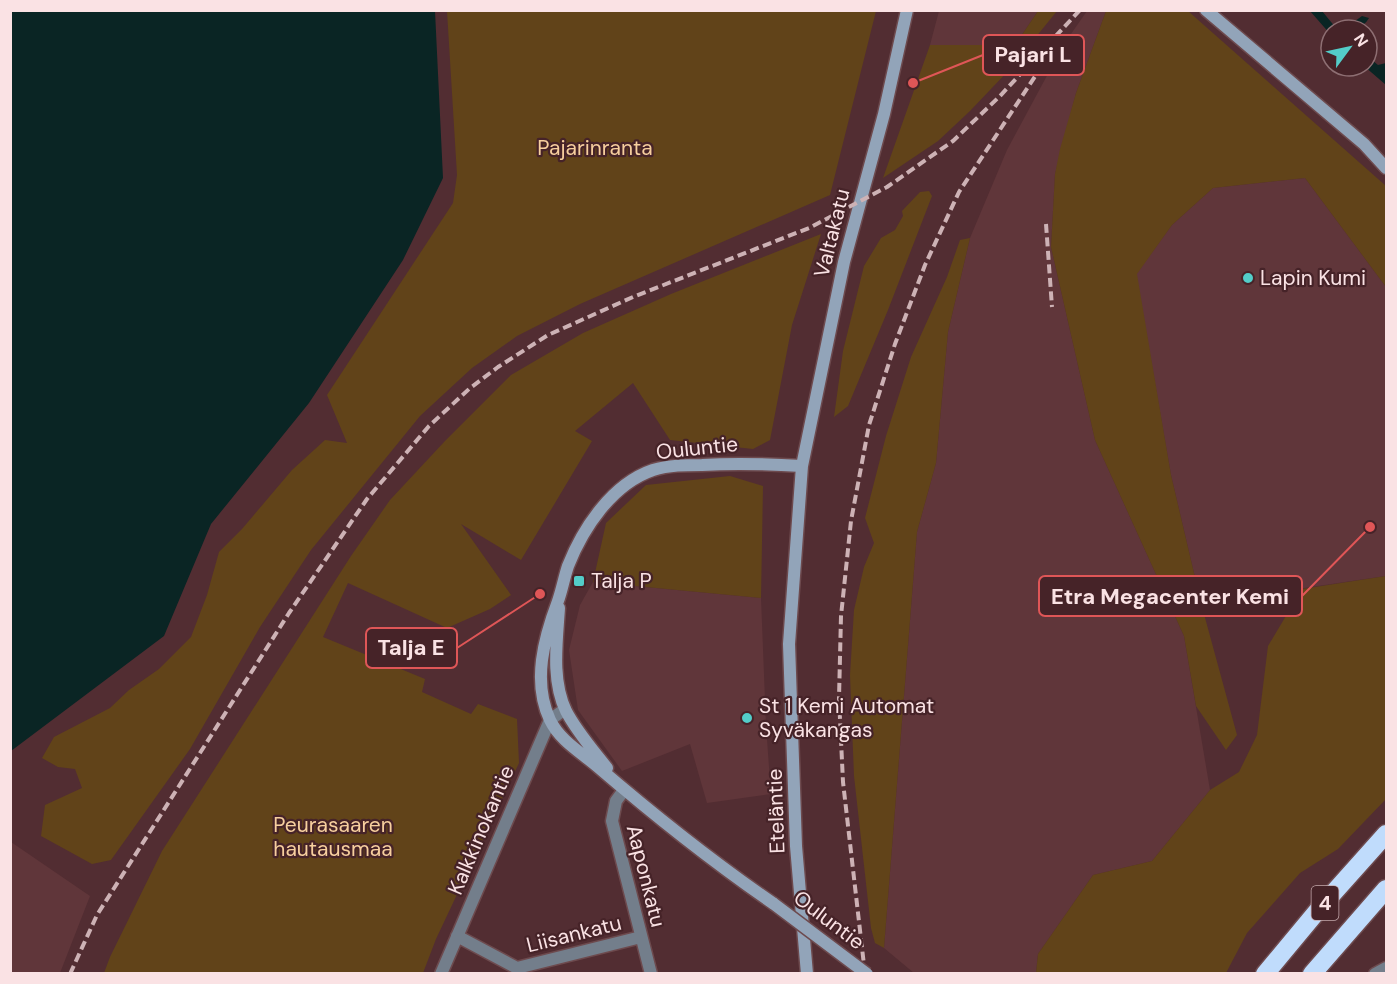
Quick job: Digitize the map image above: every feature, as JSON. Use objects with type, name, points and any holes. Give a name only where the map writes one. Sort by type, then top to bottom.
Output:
[{"type":"highway","points":[[1381,839],[1386,823]]},
{"type":"highway","name":"4","points":[[1265,974],[1381,839]]},
{"type":"highway","name":"4","points":[[1312,974],[1386,889]]},
{"type":"main road","name":"Valtakatu","points":[[802,466],[844,262],[884,114],[907,10]]},
{"type":"main road","points":[[1206,10],[1364,144],[1386,168]]},
{"type":"main road","points":[[1364,144],[1386,158]]},
{"type":"main road","name":"Ouluntie","points":[[802,466],[747,462],[673,466],[652,470],[634,479],[614,494],[583,536],[568,567],[547,630],[542,659],[541,688],[550,720],[568,744],[669,826],[867,974]]},
{"type":"main road","name":"Eteläntie","points":[[802,466],[789,644],[796,846],[807,974]]},
{"type":"main road","name":"Ouluntie","points":[[559,598],[557,668],[565,709],[582,737],[624,790]]},
{"type":"street","points":[[550,720],[565,709]]},
{"type":"street","name":"Kalkkinokantie","points":[[441,974],[550,720]]},
{"type":"street","name":"Aaponkatu","points":[[624,790],[616,801],[612,821],[651,974]]},
{"type":"street","points":[[457,936],[518,971]]},
{"type":"street","name":"Liisankatu","points":[[518,971],[641,937]]},
{"type":"street","points":[[1375,974],[1386,968]]},
{"type":"shaded area","points":[[939,11],[1038,11],[1015,45],[930,45]]},
{"type":"shaded area","points":[[1087,11],[1106,11],[1076,93],[1055,174],[1051,247],[1095,440],[1184,636],[1210,790],[1152,861],[1093,875],[1038,954],[1036,973],[914,973],[884,948],[917,532],[936,463],[948,332],[970,238],[1007,150],[1064,44]]},
{"type":"shaded area","points":[[1305,178],[1386,287],[1386,576],[1201,603],[1171,475],[1136,274],[1172,225],[1213,188]]},
{"type":"shaded area","points":[[593,582],[761,598],[771,794],[707,803],[690,744],[622,771],[578,710],[569,650],[580,605]]},
{"type":"shaded area","points":[[11,842],[90,896],[60,973],[11,973]]},
{"type":"green space","name":"Pajarinranta","points":[[447,11],[876,11],[830,195],[580,304],[517,336],[472,368],[420,416],[311,550],[260,627],[190,749],[111,860],[92,864],[41,836],[45,805],[82,788],[75,769],[58,767],[42,758],[54,737],[110,708],[129,690],[159,669],[191,637],[207,595],[219,552],[242,529],[292,470],[325,440],[347,443],[327,395],[453,203],[457,175]]},
{"type":"green space","points":[[1038,11],[1057,11],[1010,69],[970,111],[938,141],[883,178],[930,45],[1015,45]]},
{"type":"green space","points":[[1106,11],[1188,11],[1386,186],[1386,287],[1305,178],[1213,188],[1172,225],[1137,274],[1171,475],[1201,603],[1237,735],[1226,750],[1196,706],[1184,636],[1095,440],[1051,247],[1055,174],[1060,149],[1076,93]]},
{"type":"green space","points":[[929,191],[932,196],[848,406],[834,417],[843,351],[864,266],[881,238],[895,230],[903,216],[902,211],[920,192]]},
{"type":"green space","name":"Peurasaaren hautausmaa","points":[[821,234],[792,325],[770,440],[753,449],[670,440],[633,383],[575,431],[592,441],[521,560],[461,524],[511,595],[490,609],[447,628],[348,583],[323,637],[425,679],[422,692],[471,714],[478,704],[517,719],[519,763],[436,939],[423,973],[104,973],[162,851],[351,556],[390,500],[445,441],[511,375],[583,333],[671,294]]},
{"type":"green space","points":[[970,238],[948,332],[936,463],[917,532],[884,948],[875,943],[871,928],[854,776],[850,675],[854,610],[864,567],[874,543],[865,518],[886,436],[911,357],[947,277],[960,240]]},
{"type":"green space","points":[[730,476],[763,486],[761,598],[593,582],[606,523],[646,485]]},
{"type":"green space","points":[[1386,576],[1386,799],[1338,849],[1300,873],[1247,933],[1226,973],[1036,973],[1038,954],[1093,875],[1152,861],[1210,790],[1239,772],[1257,735],[1268,646],[1302,589]]},
{"type":"water","points":[[11,10],[435,11],[443,178],[403,260],[309,403],[211,524],[164,636],[11,751]]},
{"type":"water","points":[[1310,11],[1322,11],[1328,18],[1319,18],[1319,21]]},
{"type":"water","points":[[1386,63],[1386,85],[1378,78],[1379,65]]},
{"type":"railway","points":[[70,974],[97,915],[289,613],[367,499],[429,426],[469,389],[548,335],[633,297],[809,228],[887,187],[953,141],[1000,96],[1080,10]]},
{"type":"railway","points":[[865,974],[843,782],[839,698],[841,616],[851,521],[869,425],[895,344],[925,265],[959,192],[1057,43]]},
{"type":"railway","points":[[1046,224],[1052,307]]},
{"type":"place","name":"Pajari L","points":[[913,83]]},
{"type":"place","name":"Lapin Kumi","points":[[1248,278]]},
{"type":"place","name":"Etra Megacenter Kemi","points":[[1370,527]]},
{"type":"place","name":"Talja P","points":[[579,581]]},
{"type":"place","name":"Talja E","points":[[540,594]]},
{"type":"place","name":"St 1 Kemi Automat Syväkangas","points":[[747,718]]}]
